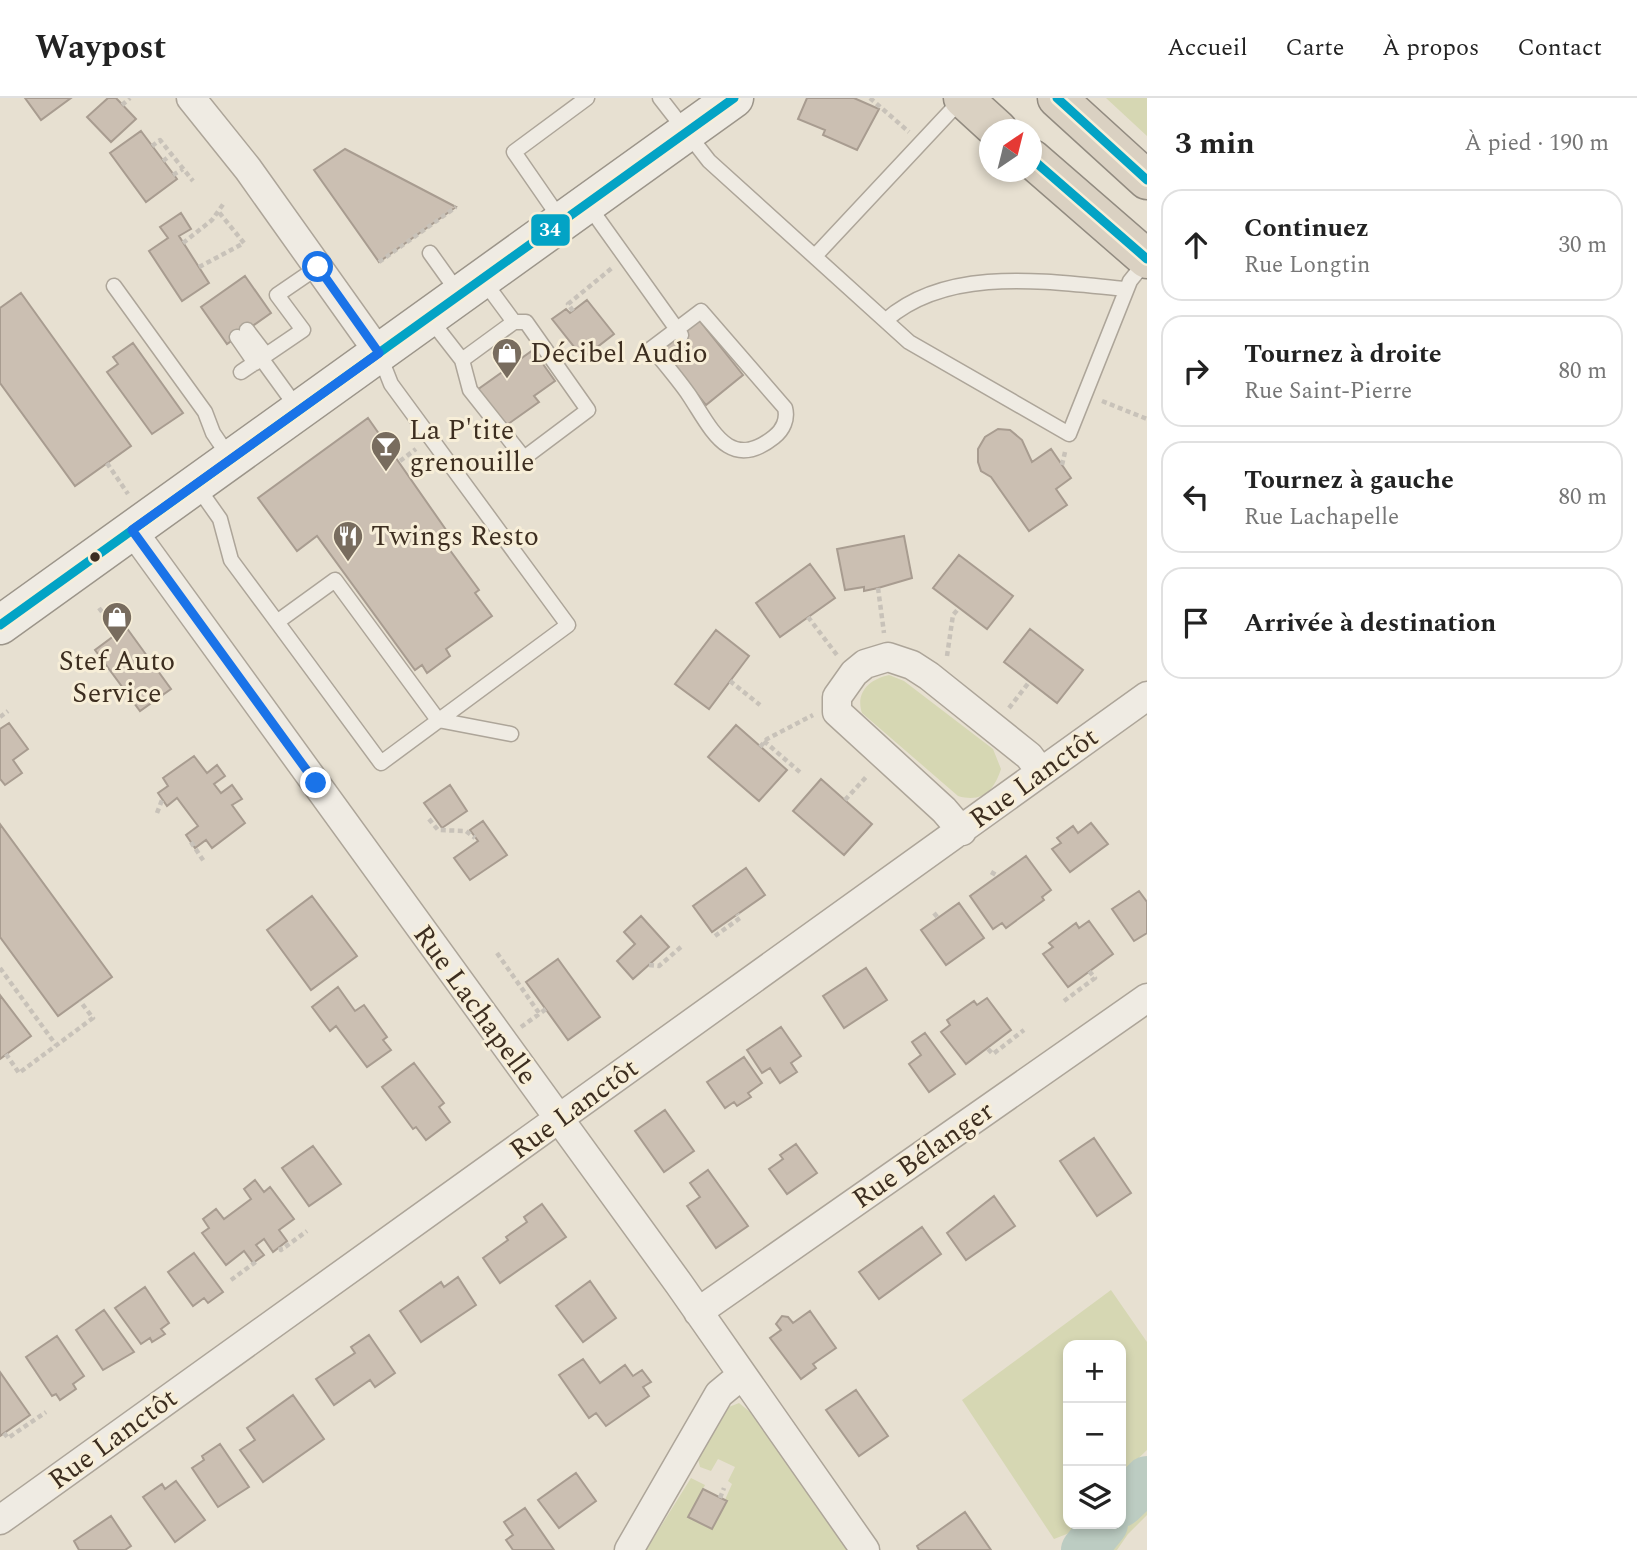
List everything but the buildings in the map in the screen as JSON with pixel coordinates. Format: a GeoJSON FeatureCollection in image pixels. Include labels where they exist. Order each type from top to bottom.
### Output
{"type":"FeatureCollection","features":[{"type":"Feature","properties":{"kind":"highway"},"geometry":{"type":"LineString","coordinates":[[963,98],[986,119]]}},
{"type":"Feature","properties":{"kind":"highway"},"geometry":{"type":"LineString","coordinates":[[1057,98],[1147,180]]}},
{"type":"Feature","properties":{"kind":"highway"},"geometry":{"type":"LineString","coordinates":[[1042,170],[1140,269]]}},
{"type":"Feature","properties":{"kind":"main road"},"geometry":{"type":"LineString","coordinates":[[0,625],[130,512],[196,484],[734,98]]}},
{"type":"Feature","properties":{"kind":"street"},"geometry":{"type":"LineString","coordinates":[[191,98],[234,151],[379,353]]}},
{"type":"Feature","properties":{"kind":"street","name":"Rue Lachapelle"},"geometry":{"type":"LineString","coordinates":[[130,512],[865,1550]]}},
{"type":"Feature","properties":{"kind":"street"},"geometry":{"type":"LineString","coordinates":[[962,831],[944,810],[837,712],[836,703],[852,675],[864,664],[887,657],[912,666],[943,687],[1029,756],[1041,772]]}},
{"type":"Feature","properties":{"kind":"street","name":"Rue Lanctôt"},"geometry":{"type":"LineString","coordinates":[[0,1520],[1147,696]]}},
{"type":"Feature","properties":{"kind":"street","name":"Rue Bélanger"},"geometry":{"type":"LineString","coordinates":[[698,1312],[1147,998]]}},
{"type":"Feature","properties":{"kind":"street"},"geometry":{"type":"LineString","coordinates":[[629,1550],[719,1394],[742,1375]]}},
{"type":"Feature","properties":{"kind":"lane"},"geometry":{"type":"LineString","coordinates":[[587,98],[514,152],[626,257],[678,332]]}},
{"type":"Feature","properties":{"kind":"lane"},"geometry":{"type":"LineString","coordinates":[[660,98],[709,161],[909,342],[1069,434],[1140,269]]}},
{"type":"Feature","properties":{"kind":"lane"},"geometry":{"type":"LineString","coordinates":[[814,256],[963,98]]}},
{"type":"Feature","properties":{"kind":"lane"},"geometry":{"type":"LineString","coordinates":[[430,253],[514,322]]}},
{"type":"Feature","properties":{"kind":"lane"},"geometry":{"type":"LineString","coordinates":[[241,372],[303,330],[277,295],[318,267]]}},
{"type":"Feature","properties":{"kind":"lane"},"geometry":{"type":"LineString","coordinates":[[886,320],[919,296],[995,283],[1046,282],[1140,269]]}},
{"type":"Feature","properties":{"kind":"lane"},"geometry":{"type":"LineString","coordinates":[[114,286],[205,412],[213,433],[231,459]]}},
{"type":"Feature","properties":{"kind":"lane"},"geometry":{"type":"LineString","coordinates":[[701,311],[785,408],[787,415],[779,433],[767,442],[746,450],[722,442],[707,426],[689,395],[652,348],[678,332],[701,311]]}},
{"type":"Feature","properties":{"kind":"lane"},"geometry":{"type":"LineString","coordinates":[[429,318],[462,360],[470,390],[524,458],[588,410],[526,322],[514,322],[462,360]]}},
{"type":"Feature","properties":{"kind":"lane"},"geometry":{"type":"LineString","coordinates":[[242,334],[299,411]]}},
{"type":"Feature","properties":{"kind":"lane"},"geometry":{"type":"LineString","coordinates":[[196,484],[220,519],[231,560],[381,763],[568,625],[391,384],[379,353]]}},
{"type":"Feature","properties":{"kind":"lane"},"geometry":{"type":"LineString","coordinates":[[277,622],[335,580],[438,720],[511,734]]}},
{"type":"Feature","properties":{"kind":"path"},"geometry":{"type":"LineString","coordinates":[[122,105],[130,98]]}},
{"type":"Feature","properties":{"kind":"path"},"geometry":{"type":"LineString","coordinates":[[870,98],[891,116]]}},
{"type":"Feature","properties":{"kind":"path"},"geometry":{"type":"LineString","coordinates":[[152,146],[160,140],[193,181]]}},
{"type":"Feature","properties":{"kind":"path"},"geometry":{"type":"LineString","coordinates":[[163,161],[172,154]]}},
{"type":"Feature","properties":{"kind":"path"},"geometry":{"type":"LineString","coordinates":[[173,175],[183,169]]}},
{"type":"Feature","properties":{"kind":"path"},"geometry":{"type":"LineString","coordinates":[[183,243],[197,234],[224,203]]}},
{"type":"Feature","properties":{"kind":"path"},"geometry":{"type":"LineString","coordinates":[[379,262],[456,207]]}},
{"type":"Feature","properties":{"kind":"path"},"geometry":{"type":"LineString","coordinates":[[199,267],[244,243],[218,211]]}},
{"type":"Feature","properties":{"kind":"path"},"geometry":{"type":"LineString","coordinates":[[573,311],[568,304],[626,257]]}},
{"type":"Feature","properties":{"kind":"path"},"geometry":{"type":"LineString","coordinates":[[1085,394],[1147,419]]}},
{"type":"Feature","properties":{"kind":"path"},"geometry":{"type":"LineString","coordinates":[[107,463],[130,512]]}},
{"type":"Feature","properties":{"kind":"path"},"geometry":{"type":"LineString","coordinates":[[878,589],[887,657]]}},
{"type":"Feature","properties":{"kind":"path"},"geometry":{"type":"LineString","coordinates":[[99,608],[118,633]]}},
{"type":"Feature","properties":{"kind":"path"},"geometry":{"type":"LineString","coordinates":[[943,687],[953,615],[959,608]]}},
{"type":"Feature","properties":{"kind":"path"},"geometry":{"type":"LineString","coordinates":[[808,617],[852,675]]}},
{"type":"Feature","properties":{"kind":"path"},"geometry":{"type":"LineString","coordinates":[[730,681],[760,705]]}},
{"type":"Feature","properties":{"kind":"path"},"geometry":{"type":"LineString","coordinates":[[993,728],[1030,681]]}},
{"type":"Feature","properties":{"kind":"path"},"geometry":{"type":"LineString","coordinates":[[760,747],[764,741],[836,703]]}},
{"type":"Feature","properties":{"kind":"path"},"geometry":{"type":"LineString","coordinates":[[0,717],[8,711]]}},
{"type":"Feature","properties":{"kind":"path"},"geometry":{"type":"LineString","coordinates":[[764,741],[802,774]]}},
{"type":"Feature","properties":{"kind":"path"},"geometry":{"type":"LineString","coordinates":[[845,800],[884,757]]}},
{"type":"Feature","properties":{"kind":"path"},"geometry":{"type":"LineString","coordinates":[[157,813],[162,800]]}},
{"type":"Feature","properties":{"kind":"path"},"geometry":{"type":"LineString","coordinates":[[429,818],[438,830],[466,831],[475,838]]}},
{"type":"Feature","properties":{"kind":"path"},"geometry":{"type":"LineString","coordinates":[[191,842],[205,863]]}},
{"type":"Feature","properties":{"kind":"path"},"geometry":{"type":"LineString","coordinates":[[991,872],[998,876]]}},
{"type":"Feature","properties":{"kind":"path"},"geometry":{"type":"LineString","coordinates":[[715,936],[740,918],[737,914]]}},
{"type":"Feature","properties":{"kind":"path"},"geometry":{"type":"LineString","coordinates":[[649,965],[659,966],[681,947]]}},
{"type":"Feature","properties":{"kind":"path"},"geometry":{"type":"LineString","coordinates":[[496,953],[540,1013]]}},
{"type":"Feature","properties":{"kind":"path"},"geometry":{"type":"LineString","coordinates":[[0,968],[56,1045]]}},
{"type":"Feature","properties":{"kind":"path"},"geometry":{"type":"LineString","coordinates":[[1064,1001],[1095,978],[1089,971]]}},
{"type":"Feature","properties":{"kind":"path"},"geometry":{"type":"LineString","coordinates":[[6,1054],[19,1073],[93,1018],[80,1001]]}},
{"type":"Feature","properties":{"kind":"path"},"geometry":{"type":"LineString","coordinates":[[988,1049],[993,1054],[1024,1030]]}},
{"type":"Feature","properties":{"kind":"path"},"geometry":{"type":"LineString","coordinates":[[280,1247],[281,1250],[307,1231]]}},
{"type":"Feature","properties":{"kind":"path"},"geometry":{"type":"LineString","coordinates":[[231,1280],[257,1261]]}},
{"type":"Feature","properties":{"kind":"path"},"geometry":{"type":"LineString","coordinates":[[4,1433],[8,1438],[46,1412]]}},
{"type":"Feature","properties":{"kind":"path"},"geometry":{"type":"LineString","coordinates":[[720,1498],[724,1488]]}},
{"type":"Feature","properties":{"kind":"green space"},"geometry":{"type":"Polygon","coordinates":[[[1106,98],[1147,98],[1147,136],[1106,98]]]}},
{"type":"Feature","properties":{"kind":"green space"},"geometry":{"type":"Polygon","coordinates":[[[889,675],[904,681],[993,749],[1001,769],[991,789],[974,798],[958,796],[862,713],[862,693],[870,683],[889,675]]]}},
{"type":"Feature","properties":{"kind":"green space"},"geometry":{"type":"Polygon","coordinates":[[[1111,1290],[1147,1342],[1147,1450],[1126,1470],[1126,1340],[1063,1340],[1063,1529],[1075,1529],[1054,1539],[962,1400],[1111,1290]]]}},
{"type":"Feature","properties":{"kind":"green space"},"geometry":{"type":"Polygon","coordinates":[[[739,1403],[755,1416],[849,1550],[646,1550],[691,1478],[705,1485],[689,1517],[712,1529],[732,1484],[728,1481],[735,1467],[718,1459],[711,1471],[700,1467],[698,1459],[729,1407],[739,1403]]]}},
{"type":"Feature","properties":{"kind":"green space"},"geometry":{"type":"Polygon","coordinates":[[[1147,1488],[1147,1515],[1117,1550],[1091,1550],[1108,1529],[1126,1529],[1126,1510],[1147,1488]]]}},
{"type":"Feature","properties":{"kind":"waterway"},"geometry":{"type":"LineString","coordinates":[[1126,1499],[1147,1479]]}},
{"type":"Feature","properties":{"kind":"waterway"},"geometry":{"type":"LineString","coordinates":[[1084,1550],[1101,1529]]}},
{"type":"Feature","properties":{"kind":"transit line","name":"34"},"geometry":{"type":"LineString","coordinates":[[0,625],[734,98]]}},
{"type":"Feature","properties":{"kind":"transit line","name":"34"},"geometry":{"type":"LineString","coordinates":[[1057,98],[1147,180]]}},
{"type":"Feature","properties":{"kind":"transit line","name":"34"},"geometry":{"type":"LineString","coordinates":[[1042,168],[1147,259]]}},
{"type":"Feature","properties":{"kind":"place","name":"Décibel Audio"},"geometry":{"type":"Point","coordinates":[507,380]}},
{"type":"Feature","properties":{"kind":"place","name":"La P'tite grenouille"},"geometry":{"type":"Point","coordinates":[386,473]}},
{"type":"Feature","properties":{"kind":"place","name":"Twings Resto"},"geometry":{"type":"Point","coordinates":[348,563]}},
{"type":"Feature","properties":{"kind":"place","name":"Stef Auto Service"},"geometry":{"type":"Point","coordinates":[117,644]}},
{"type":"Feature","properties":{"kind":"route"},"geometry":{"type":"LineString","coordinates":[[316,783],[132,530],[379,353],[318,267]]}}]}
